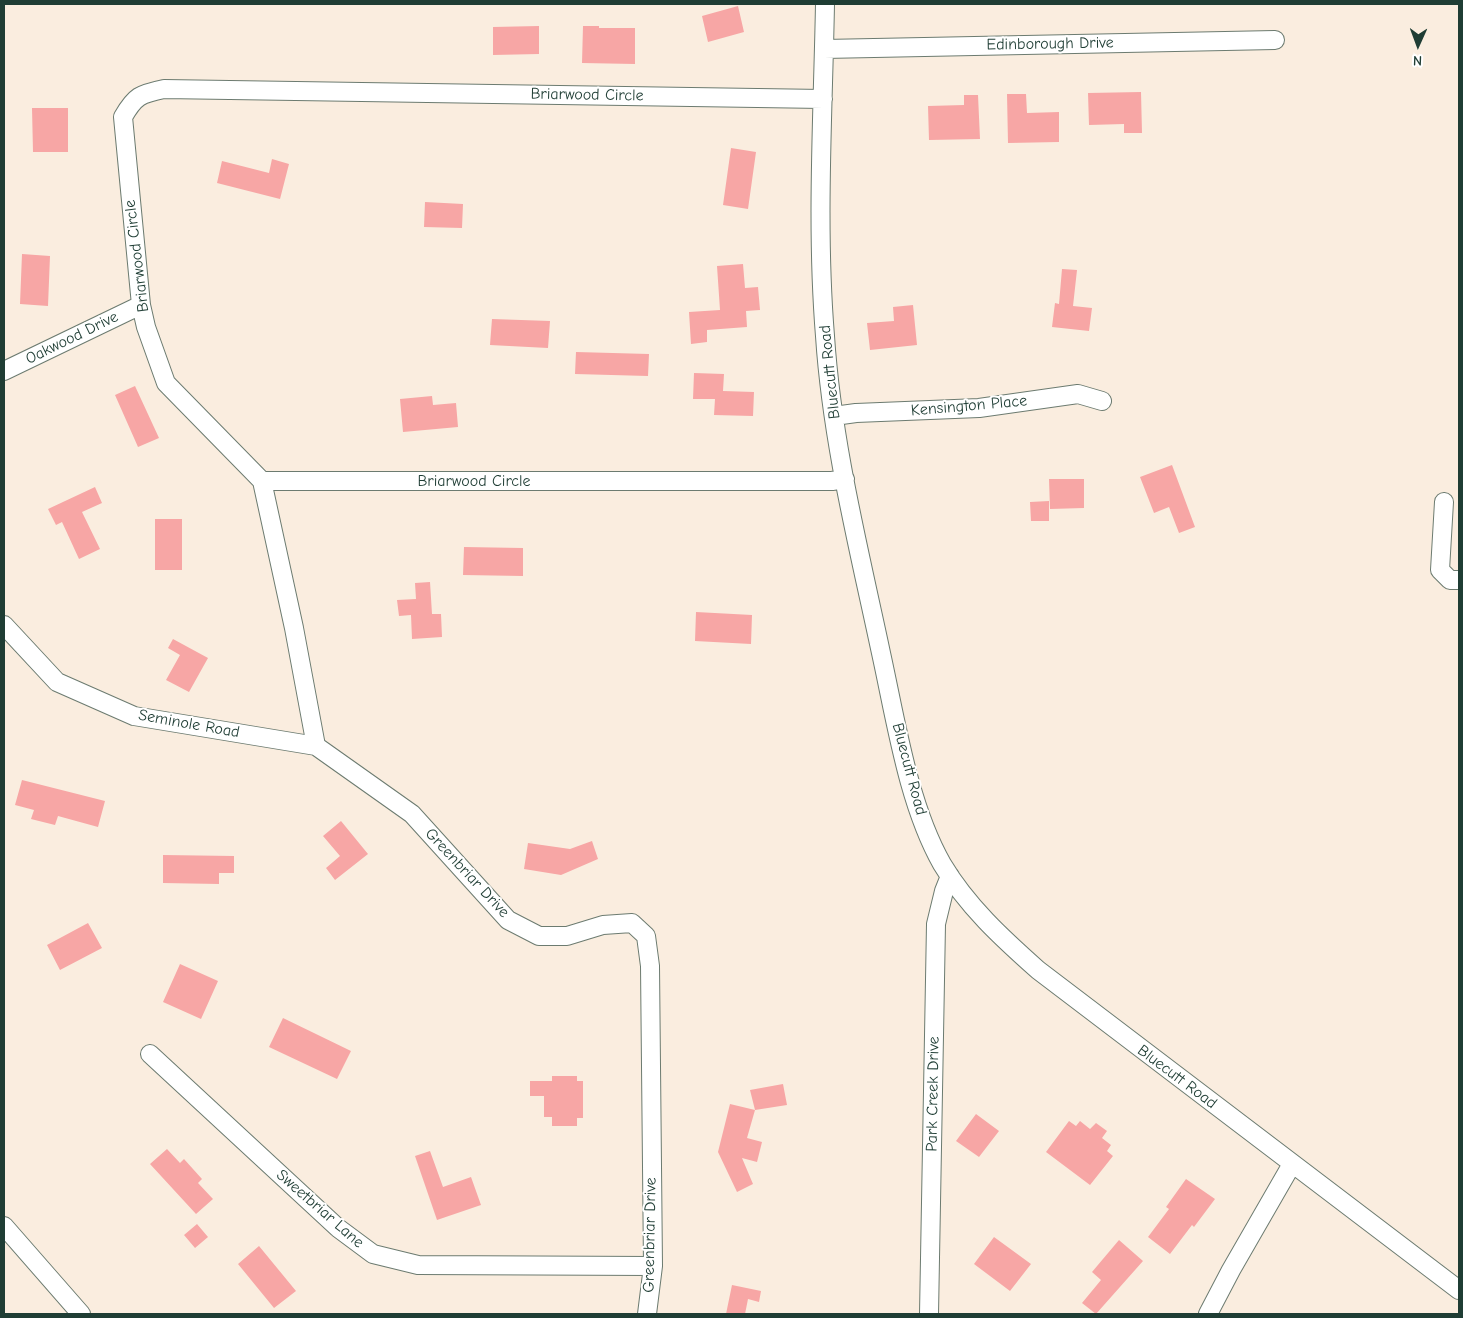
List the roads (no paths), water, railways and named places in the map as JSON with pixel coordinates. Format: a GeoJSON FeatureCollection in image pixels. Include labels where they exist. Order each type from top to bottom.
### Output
{"type":"FeatureCollection","features":[{"type":"Feature","properties":{"kind":"street","name":"Bluecutt Road"},"geometry":{"type":"LineString","coordinates":[[825,4],[821,249],[824,337],[834,416],[870,602],[906,766],[925,827],[938,856],[964,897],[982,918],[1038,970],[1459,1290]]}},
{"type":"Feature","properties":{"kind":"street","name":"Edinborough Drive"},"geometry":{"type":"LineString","coordinates":[[824,49],[1275,40]]}},
{"type":"Feature","properties":{"kind":"street","name":"Briarwood Circle"},"geometry":{"type":"LineString","coordinates":[[823,99],[164,89],[142,94],[130,105],[123,117],[141,305],[146,327],[166,383],[262,481],[832,481],[845,479]]}},
{"type":"Feature","properties":{"kind":"street","name":"Oakwood Drive"},"geometry":{"type":"LineString","coordinates":[[4,371],[141,305]]}},
{"type":"Feature","properties":{"kind":"street","name":"Kensington Place"},"geometry":{"type":"LineString","coordinates":[[834,416],[856,413],[979,408],[1078,394],[1102,401]]}},
{"type":"Feature","properties":{"kind":"street"},"geometry":{"type":"LineString","coordinates":[[262,481],[294,628],[316,746]]}},
{"type":"Feature","properties":{"kind":"street"},"geometry":{"type":"LineString","coordinates":[[1444,502],[1440,570],[1450,580],[1459,580]]}},
{"type":"Feature","properties":{"kind":"street","name":"Seminole Road"},"geometry":{"type":"LineString","coordinates":[[4,624],[57,682],[134,716],[316,746]]}},
{"type":"Feature","properties":{"kind":"street","name":"Greenbriar Drive"},"geometry":{"type":"LineString","coordinates":[[316,746],[412,814],[508,920],[539,936],[567,936],[603,925],[632,923],[646,936],[650,966],[653,1266],[647,1314]]}},
{"type":"Feature","properties":{"kind":"street","name":"Park Creek Drive"},"geometry":{"type":"LineString","coordinates":[[929,1314],[936,924],[944,891],[950,876]]}},
{"type":"Feature","properties":{"kind":"street","name":"Sweetbriar Lane"},"geometry":{"type":"LineString","coordinates":[[150,1054],[338,1228],[373,1254],[418,1265],[653,1266]]}},
{"type":"Feature","properties":{"kind":"street"},"geometry":{"type":"LineString","coordinates":[[1208,1314],[1292,1164]]}},
{"type":"Feature","properties":{"kind":"street"},"geometry":{"type":"LineString","coordinates":[[4,1226],[81,1314]]}}]}
